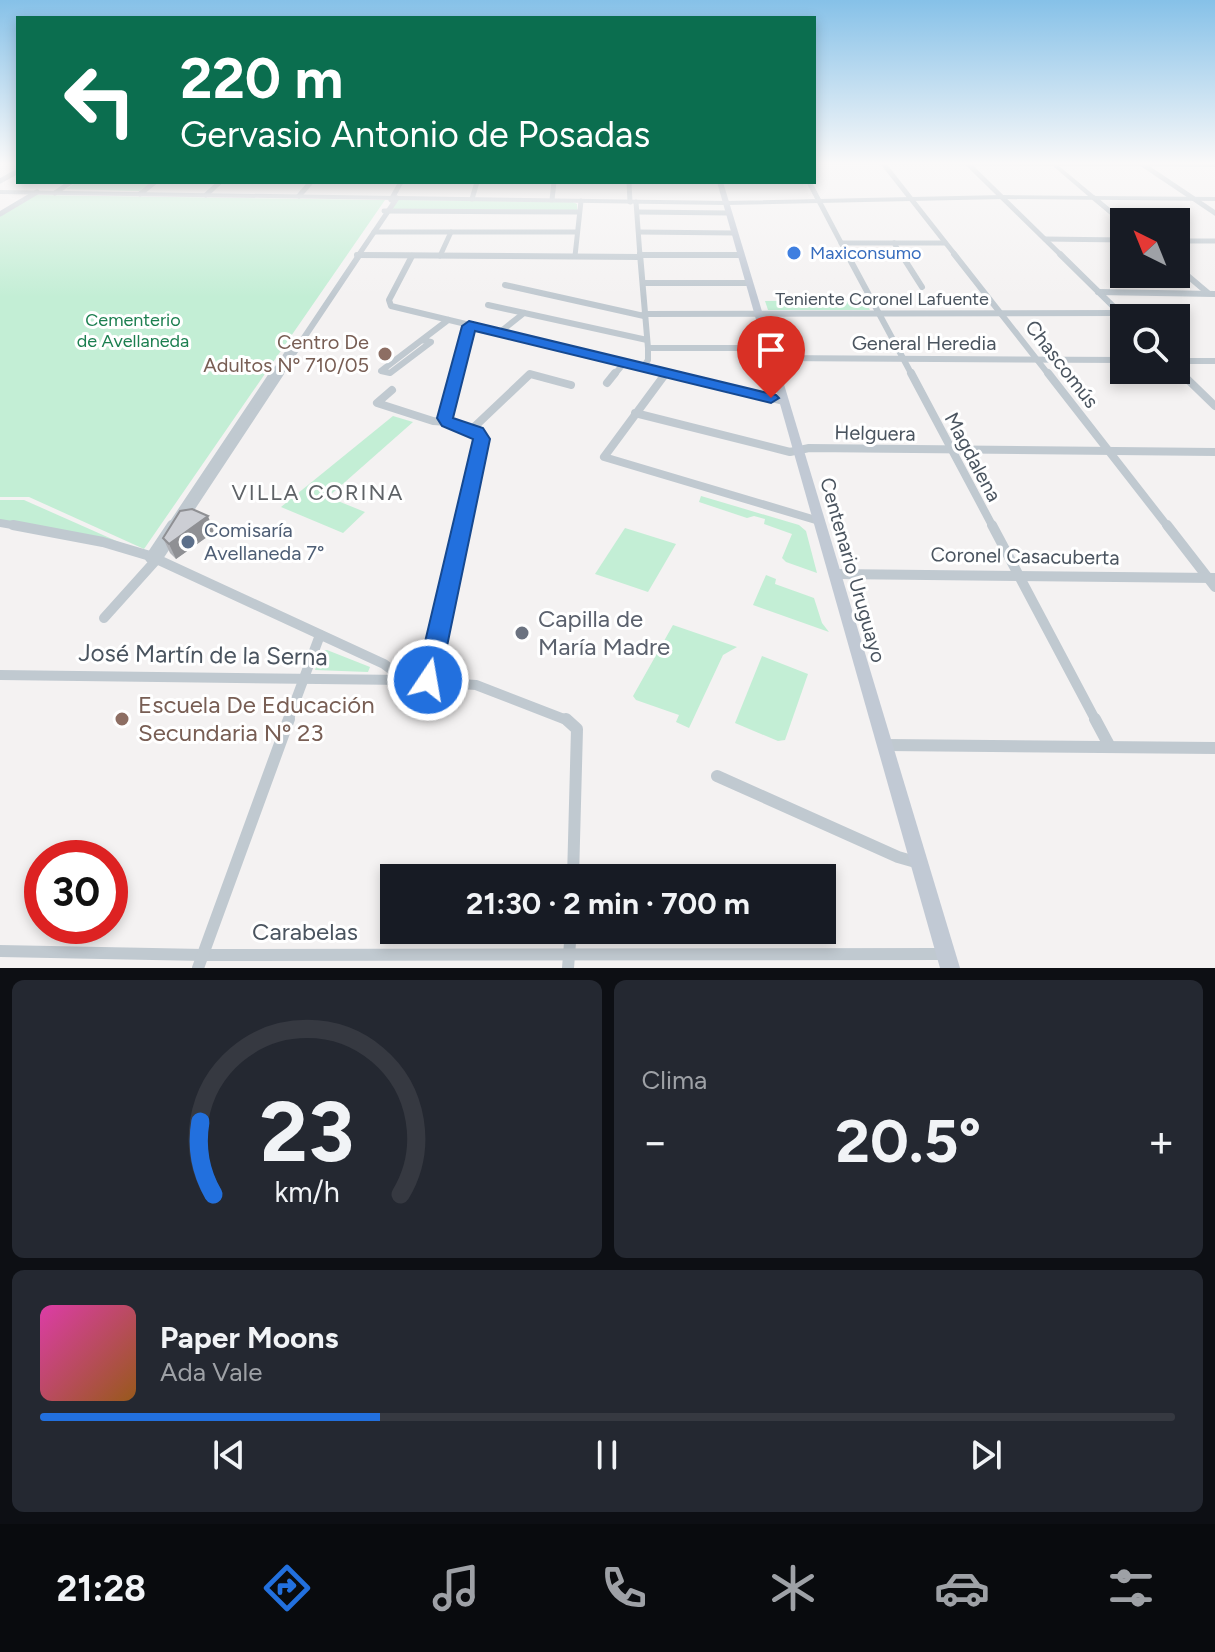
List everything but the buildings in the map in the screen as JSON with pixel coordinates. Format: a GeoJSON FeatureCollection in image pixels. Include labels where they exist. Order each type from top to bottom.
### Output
{"type":"FeatureCollection","features":[{"type":"Feature","properties":{"kind":"main road","name":"Centenario Uruguayo"},"geometry":{"type":"LineString","coordinates":[[727,208],[948,961]]}},
{"type":"Feature","properties":{"kind":"street"},"geometry":{"type":"LineString","coordinates":[[104,618],[152,560],[389,207]]}},
{"type":"Feature","properties":{"kind":"street"},"geometry":{"type":"LineString","coordinates":[[575,257],[580,207]]}},
{"type":"Feature","properties":{"kind":"street"},"geometry":{"type":"LineString","coordinates":[[636,207],[648,344],[648,360],[643,367]]}},
{"type":"Feature","properties":{"kind":"street"},"geometry":{"type":"LineString","coordinates":[[714,207],[727,208]]}},
{"type":"Feature","properties":{"kind":"street"},"geometry":{"type":"LineString","coordinates":[[638,212],[738,207]]}},
{"type":"Feature","properties":{"kind":"street","name":"Magdalena"},"geometry":{"type":"LineString","coordinates":[[822,207],[1110,747]]}},
{"type":"Feature","properties":{"kind":"street","name":"Chascomús"},"geometry":{"type":"LineString","coordinates":[[917,207],[1107,451],[1211,578],[1215,587]]}},
{"type":"Feature","properties":{"kind":"street"},"geometry":{"type":"LineString","coordinates":[[1013,207],[1110,304]]}},
{"type":"Feature","properties":{"kind":"street"},"geometry":{"type":"LineString","coordinates":[[386,211],[579,212]]}},
{"type":"Feature","properties":{"kind":"street"},"geometry":{"type":"LineString","coordinates":[[372,232],[577,232]]}},
{"type":"Feature","properties":{"kind":"street"},"geometry":{"type":"LineString","coordinates":[[440,256],[451,232]]}},
{"type":"Feature","properties":{"kind":"street"},"geometry":{"type":"LineString","coordinates":[[639,232],[734,233]]}},
{"type":"Feature","properties":{"kind":"street"},"geometry":{"type":"LineString","coordinates":[[1045,239],[1110,240]]}},
{"type":"Feature","properties":{"kind":"street"},"geometry":{"type":"LineString","coordinates":[[1190,241],[1215,241]]}},
{"type":"Feature","properties":{"kind":"street"},"geometry":{"type":"LineString","coordinates":[[841,243],[945,243]]}},
{"type":"Feature","properties":{"kind":"street"},"geometry":{"type":"LineString","coordinates":[[894,243],[922,287]]}},
{"type":"Feature","properties":{"kind":"street"},"geometry":{"type":"LineString","coordinates":[[356,255],[740,255]]}},
{"type":"Feature","properties":{"kind":"street"},"geometry":{"type":"LineString","coordinates":[[412,256],[389,300],[395,307],[784,401]]}},
{"type":"Feature","properties":{"kind":"street"},"geometry":{"type":"LineString","coordinates":[[1190,277],[1213,295]]}},
{"type":"Feature","properties":{"kind":"street"},"geometry":{"type":"LineString","coordinates":[[643,283],[748,283]]}},
{"type":"Feature","properties":{"kind":"street","name":"Teniente Coronel Lafuente"},"geometry":{"type":"LineString","coordinates":[[505,285],[644,315],[877,312],[1110,316]]}},
{"type":"Feature","properties":{"kind":"street"},"geometry":{"type":"LineString","coordinates":[[1098,292],[1213,295]]}},
{"type":"Feature","properties":{"kind":"street","name":"General Heredia"},"geometry":{"type":"LineString","coordinates":[[488,305],[648,344],[902,359],[1110,360]]}},
{"type":"Feature","properties":{"kind":"street"},"geometry":{"type":"LineString","coordinates":[[500,332],[524,313]]}},
{"type":"Feature","properties":{"kind":"street"},"geometry":{"type":"LineString","coordinates":[[422,340],[431,342],[390,373],[381,371],[448,320]]}},
{"type":"Feature","properties":{"kind":"street"},"geometry":{"type":"LineString","coordinates":[[448,422],[445,415],[469,326]]}},
{"type":"Feature","properties":{"kind":"street"},"geometry":{"type":"LineString","coordinates":[[1190,361],[1215,361]]}},
{"type":"Feature","properties":{"kind":"street"},"geometry":{"type":"LineString","coordinates":[[607,383],[625,362]]}},
{"type":"Feature","properties":{"kind":"street"},"geometry":{"type":"LineString","coordinates":[[666,373],[604,457],[819,521]]}},
{"type":"Feature","properties":{"kind":"street"},"geometry":{"type":"LineString","coordinates":[[471,430],[530,374],[571,385]]}},
{"type":"Feature","properties":{"kind":"street"},"geometry":{"type":"LineString","coordinates":[[1190,382],[1215,406]]}},
{"type":"Feature","properties":{"kind":"street"},"geometry":{"type":"LineString","coordinates":[[392,390],[377,403],[433,421],[448,422],[471,430],[482,439],[428,680]]}},
{"type":"Feature","properties":{"kind":"street","name":"Helguera"},"geometry":{"type":"LineString","coordinates":[[635,413],[783,451],[809,448],[1215,452]]}},
{"type":"Feature","properties":{"kind":"street"},"geometry":{"type":"LineString","coordinates":[[0,523],[103,542],[152,560],[384,664],[405,680],[469,683],[567,720],[577,729],[573,864]]}},
{"type":"Feature","properties":{"kind":"street","name":"Coronel Casacuberta"},"geometry":{"type":"LineString","coordinates":[[835,574],[1211,578]]}},
{"type":"Feature","properties":{"kind":"street"},"geometry":{"type":"LineString","coordinates":[[200,961],[320,635]]}},
{"type":"Feature","properties":{"kind":"street","name":"José Martín de la Serna"},"geometry":{"type":"LineString","coordinates":[[0,675],[405,680]]}},
{"type":"Feature","properties":{"kind":"street"},"geometry":{"type":"LineString","coordinates":[[885,745],[1215,748]]}},
{"type":"Feature","properties":{"kind":"street"},"geometry":{"type":"LineString","coordinates":[[717,776],[898,857],[919,863]]}},
{"type":"Feature","properties":{"kind":"street","name":"Carabelas"},"geometry":{"type":"LineString","coordinates":[[0,951],[200,961],[948,961]]}},
{"type":"Feature","properties":{"kind":"green space","name":"Cementerio de Avellaneda"},"geometry":{"type":"Polygon","coordinates":[[[14,207],[380,207],[144,549],[29,497],[0,497],[0,216],[14,207]]]}},
{"type":"Feature","properties":{"kind":"green space"},"geometry":{"type":"Polygon","coordinates":[[[392,207],[577,207],[577,210],[392,207]]]}},
{"type":"Feature","properties":{"kind":"green space"},"geometry":{"type":"Polygon","coordinates":[[[865,300],[870,310],[768,310],[765,301],[865,300]]]}},
{"type":"Feature","properties":{"kind":"green space"},"geometry":{"type":"Polygon","coordinates":[[[393,416],[413,422],[328,497],[365,512],[343,533],[281,507],[393,416]]]}},
{"type":"Feature","properties":{"kind":"green space"},"geometry":{"type":"Polygon","coordinates":[[[701,496],[799,525],[806,531],[817,573],[782,558],[792,534],[764,524],[765,519],[747,518],[699,502],[701,496]]]}},
{"type":"Feature","properties":{"kind":"green space"},"geometry":{"type":"Polygon","coordinates":[[[0,500],[24,500],[121,543],[0,520],[0,500]]]}},
{"type":"Feature","properties":{"kind":"green space"},"geometry":{"type":"Polygon","coordinates":[[[625,528],[676,544],[648,592],[595,574],[625,528]]]}},
{"type":"Feature","properties":{"kind":"green space"},"geometry":{"type":"Polygon","coordinates":[[[766,575],[776,579],[775,584],[814,598],[822,623],[829,632],[753,605],[766,575]]]}},
{"type":"Feature","properties":{"kind":"green space"},"geometry":{"type":"Polygon","coordinates":[[[673,625],[737,647],[723,655],[689,728],[676,722],[679,715],[636,700],[633,696],[673,625]]]}},
{"type":"Feature","properties":{"kind":"green space"},"geometry":{"type":"Polygon","coordinates":[[[327,650],[370,667],[368,672],[315,670],[321,651],[327,650]]]}},
{"type":"Feature","properties":{"kind":"green space"},"geometry":{"type":"Polygon","coordinates":[[[762,656],[808,674],[785,740],[778,741],[735,723],[762,656]]]}},
{"type":"Feature","properties":{"kind":"place","name":"Maxiconsumo"},"geometry":{"type":"Point","coordinates":[794,253]}},
{"type":"Feature","properties":{"kind":"place","name":"Centro De Adultos Nº 710/05"},"geometry":{"type":"Point","coordinates":[385,354]}},
{"type":"Feature","properties":{"kind":"place","name":"Comisaría Avellaneda 7°"},"geometry":{"type":"Point","coordinates":[188,542]}},
{"type":"Feature","properties":{"kind":"place","name":"Capilla de María Madre"},"geometry":{"type":"Point","coordinates":[522,633]}},
{"type":"Feature","properties":{"kind":"place","name":"Escuela De Educación Secundaria Nº 23"},"geometry":{"type":"Point","coordinates":[122,719]}},
{"type":"Feature","properties":{"kind":"district","name":"VILLA CORINA"},"geometry":{"type":"Point","coordinates":[318,492]}},
{"type":"Feature","properties":{"kind":"route"},"geometry":{"type":"LineString","coordinates":[[428,680],[482,439],[477,432],[448,422],[445,418],[469,326],[771,398]]}}]}
